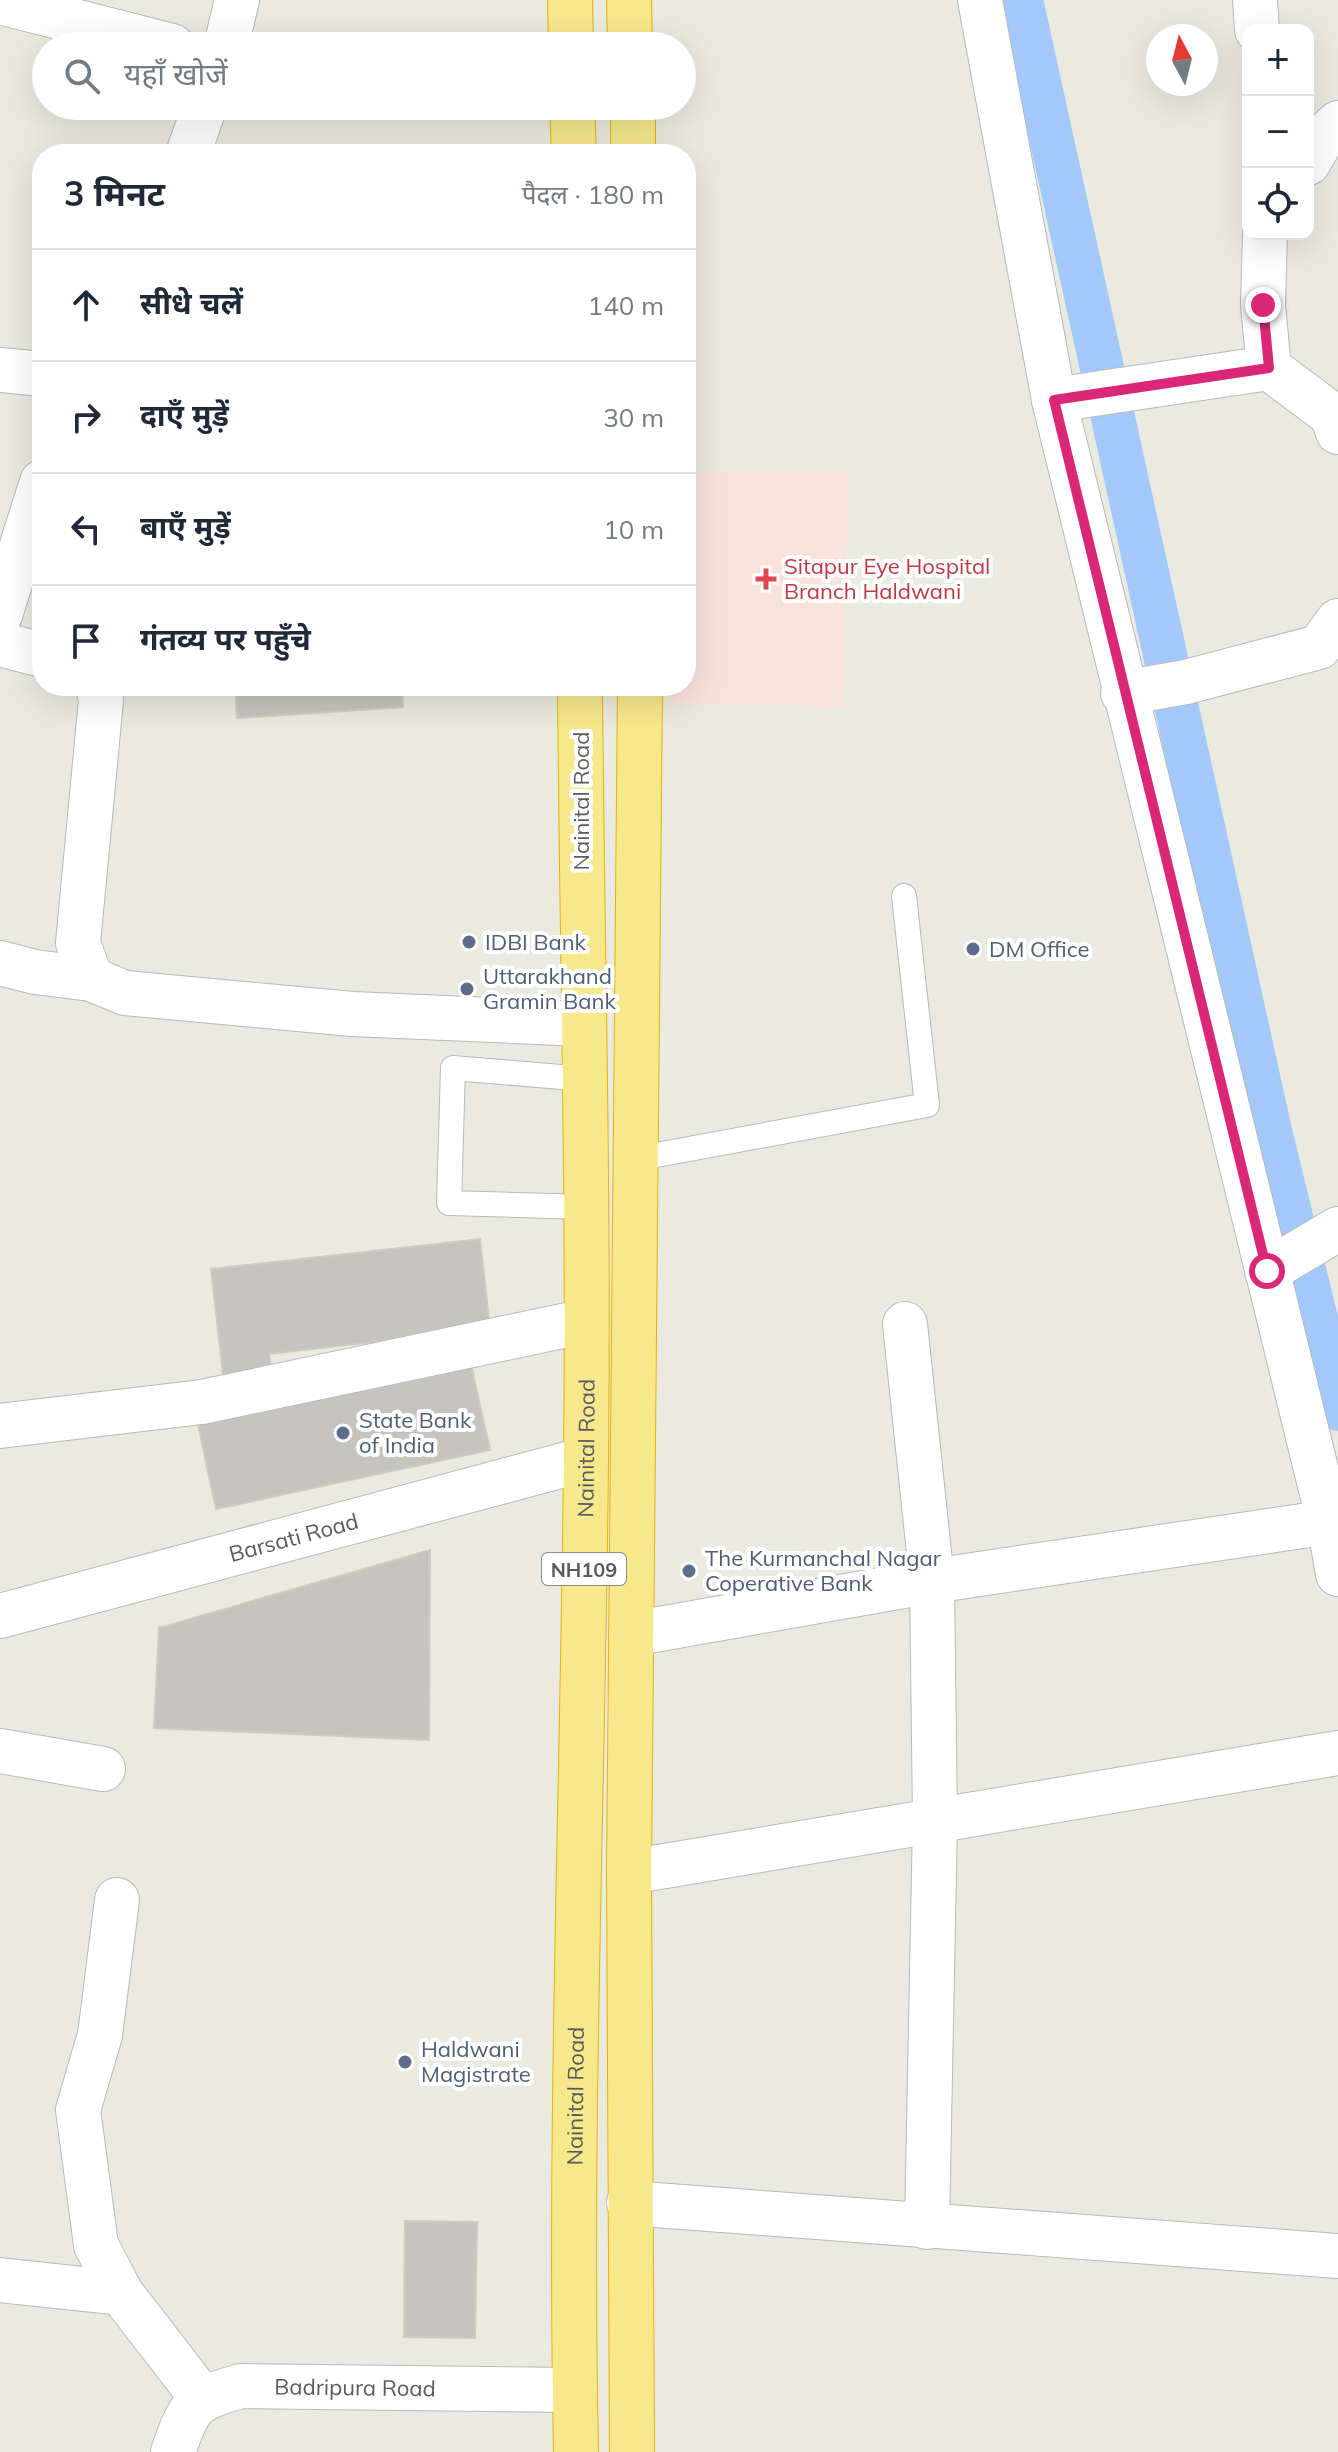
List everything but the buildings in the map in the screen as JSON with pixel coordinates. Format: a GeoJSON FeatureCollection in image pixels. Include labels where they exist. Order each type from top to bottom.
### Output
{"type":"FeatureCollection","features":[{"type":"Feature","properties":{"kind":"highway"},"geometry":{"type":"LineString","coordinates":[[570,0],[571,32]]}},
{"type":"Feature","properties":{"kind":"highway"},"geometry":{"type":"LineString","coordinates":[[629,0],[630,32]]}},
{"type":"Feature","properties":{"kind":"highway"},"geometry":{"type":"LineString","coordinates":[[573,120],[574,144]]}},
{"type":"Feature","properties":{"kind":"highway"},"geometry":{"type":"LineString","coordinates":[[633,120],[633,144]]}},
{"type":"Feature","properties":{"kind":"highway","name":"Nainital Road"},"geometry":{"type":"LineString","coordinates":[[576,2452],[577,1877],[586,1459],[587,1207],[580,696]]}},
{"type":"Feature","properties":{"kind":"highway","name":"NH109"},"geometry":{"type":"LineString","coordinates":[[632,2452],[629,1872],[640,696]]}},
{"type":"Feature","properties":{"kind":"highway"},"geometry":{"type":"LineString","coordinates":[[577,1877],[629,1872]]}},
{"type":"Feature","properties":{"kind":"highway"},"geometry":{"type":"LineString","coordinates":[[575,2390],[631,2392]]}},
{"type":"Feature","properties":{"kind":"street"},"geometry":{"type":"LineString","coordinates":[[229,32],[237,0]]}},
{"type":"Feature","properties":{"kind":"street"},"geometry":{"type":"LineString","coordinates":[[980,0],[1068,398],[1156,687],[1267,1271],[1329,1522],[1338,1574]]}},
{"type":"Feature","properties":{"kind":"street"},"geometry":{"type":"LineString","coordinates":[[1255,0],[1257,24]]}},
{"type":"Feature","properties":{"kind":"street"},"geometry":{"type":"LineString","coordinates":[[0,2],[117,32]]}},
{"type":"Feature","properties":{"kind":"street"},"geometry":{"type":"LineString","coordinates":[[192,144],[200,120]]}},
{"type":"Feature","properties":{"kind":"street"},"geometry":{"type":"LineString","coordinates":[[1314,153],[1324,136],[1338,123]]}},
{"type":"Feature","properties":{"kind":"street"},"geometry":{"type":"LineString","coordinates":[[1265,240],[1263,305],[1269,368]]}},
{"type":"Feature","properties":{"kind":"street"},"geometry":{"type":"LineString","coordinates":[[1068,398],[1269,368],[1332,415],[1338,432]]}},
{"type":"Feature","properties":{"kind":"street"},"geometry":{"type":"LineString","coordinates":[[0,370],[32,373]]}},
{"type":"Feature","properties":{"kind":"street"},"geometry":{"type":"LineString","coordinates":[[0,615],[32,514]]}},
{"type":"Feature","properties":{"kind":"street"},"geometry":{"type":"LineString","coordinates":[[1156,687],[1319,647],[1338,621]]}},
{"type":"Feature","properties":{"kind":"street"},"geometry":{"type":"LineString","coordinates":[[0,644],[32,652]]}},
{"type":"Feature","properties":{"kind":"street"},"geometry":{"type":"LineString","coordinates":[[91,979],[78,943],[100,696]]}},
{"type":"Feature","properties":{"kind":"street"},"geometry":{"type":"LineString","coordinates":[[0,963],[91,979],[125,993],[337,1013],[583,1024]]}},
{"type":"Feature","properties":{"kind":"street"},"geometry":{"type":"LineString","coordinates":[[1267,1271],[1338,1229]]}},
{"type":"Feature","properties":{"kind":"street"},"geometry":{"type":"LineString","coordinates":[[0,1426],[202,1402],[586,1321]]}},
{"type":"Feature","properties":{"kind":"street"},"geometry":{"type":"LineString","coordinates":[[905,1324],[932,1581],[935,1821],[927,2227]]}},
{"type":"Feature","properties":{"kind":"street","name":"Barsati Road"},"geometry":{"type":"LineString","coordinates":[[0,1616],[586,1459]]}},
{"type":"Feature","properties":{"kind":"street"},"geometry":{"type":"LineString","coordinates":[[631,1634],[932,1581],[1329,1522]]}},
{"type":"Feature","properties":{"kind":"street"},"geometry":{"type":"LineString","coordinates":[[0,1751],[103,1769]]}},
{"type":"Feature","properties":{"kind":"street"},"geometry":{"type":"LineString","coordinates":[[629,1872],[1338,1753]]}},
{"type":"Feature","properties":{"kind":"street"},"geometry":{"type":"LineString","coordinates":[[117,1900],[100,2035],[78,2110],[96,2245],[121,2293],[202,2398],[185,2419],[173,2452]]}},
{"type":"Feature","properties":{"kind":"street"},"geometry":{"type":"LineString","coordinates":[[629,2203],[1338,2256]]}},
{"type":"Feature","properties":{"kind":"street"},"geometry":{"type":"LineString","coordinates":[[0,2280],[121,2293]]}},
{"type":"Feature","properties":{"kind":"street","name":"Badripura Road"},"geometry":{"type":"LineString","coordinates":[[202,2398],[241,2386],[575,2390]]}},
{"type":"Feature","properties":{"kind":"lane"},"geometry":{"type":"LineString","coordinates":[[635,1159],[927,1105],[904,896]]}},
{"type":"Feature","properties":{"kind":"lane"},"geometry":{"type":"LineString","coordinates":[[585,1079],[453,1068],[449,1203],[587,1207]]}},
{"type":"Feature","properties":{"kind":"shaded area","name":"Sitapur Eye Hospital Branch Haldwani"},"geometry":{"type":"Polygon","coordinates":[[[696,470],[849,473],[842,707],[671,704],[671,696],[696,696],[696,470]]]}},
{"type":"Feature","properties":{"kind":"waterway"},"geometry":{"type":"LineString","coordinates":[[1021,0],[1269,1127],[1338,1409]]}},
{"type":"Feature","properties":{"kind":"place","name":"Sitapur Eye Hospital Branch Haldwani"},"geometry":{"type":"Point","coordinates":[766,579]}},
{"type":"Feature","properties":{"kind":"place","name":"IDBI Bank"},"geometry":{"type":"Point","coordinates":[469,942]}},
{"type":"Feature","properties":{"kind":"place","name":"DM Office"},"geometry":{"type":"Point","coordinates":[973,949]}},
{"type":"Feature","properties":{"kind":"place","name":"Uttarakhand Gramin Bank"},"geometry":{"type":"Point","coordinates":[467,989]}},
{"type":"Feature","properties":{"kind":"place","name":"State Bank of India"},"geometry":{"type":"Point","coordinates":[343,1433]}},
{"type":"Feature","properties":{"kind":"place","name":"The Kurmanchal Nagar Coperative Bank"},"geometry":{"type":"Point","coordinates":[689,1571]}},
{"type":"Feature","properties":{"kind":"place","name":"Haldwani Magistrate"},"geometry":{"type":"Point","coordinates":[405,2062]}},
{"type":"Feature","properties":{"kind":"route"},"geometry":{"type":"LineString","coordinates":[[1263,305],[1269,368],[1054,400],[1123,693],[1267,1271]]}}]}
